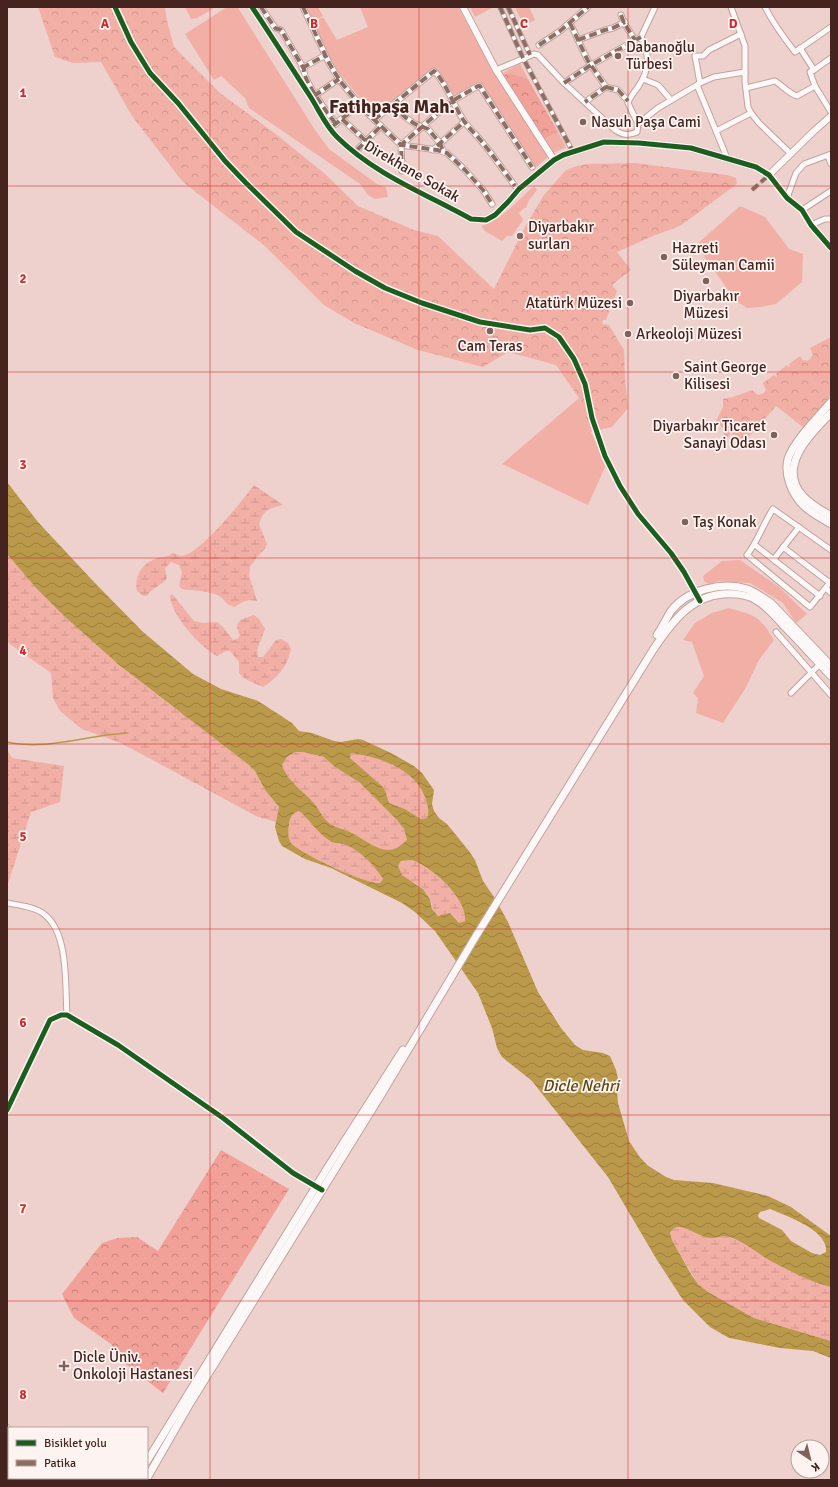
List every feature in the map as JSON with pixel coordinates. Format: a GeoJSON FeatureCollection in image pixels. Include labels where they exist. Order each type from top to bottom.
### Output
{"type":"FeatureCollection","features":[{"type":"Feature","properties":{"kind":"main road"},"geometry":{"type":"LineString","coordinates":[[831,402],[804,433],[788,459],[787,474],[790,486],[795,496],[803,505],[831,524]]}},
{"type":"Feature","properties":{"kind":"main road"},"geometry":{"type":"LineString","coordinates":[[831,413],[806,439],[794,462],[794,473],[796,486],[803,496],[831,516]]}},
{"type":"Feature","properties":{"kind":"main road"},"geometry":{"type":"LineString","coordinates":[[626,691],[671,611],[682,601],[697,592],[708,589],[730,587],[746,589],[760,595],[771,603],[831,666]]}},
{"type":"Feature","properties":{"kind":"main road"},"geometry":{"type":"LineString","coordinates":[[148,1459],[421,1026],[626,691],[665,631],[677,616],[690,606],[709,597],[728,594],[744,595],[756,599],[768,609],[831,676]]}},
{"type":"Feature","properties":{"kind":"main road"},"geometry":{"type":"LineString","coordinates":[[148,1476],[319,1188]]}},
{"type":"Feature","properties":{"kind":"street"},"geometry":{"type":"LineString","coordinates":[[115,7],[131,42],[150,73],[178,103],[225,161],[296,232],[385,288],[422,303],[480,322],[530,330],[545,328],[559,337],[574,359],[582,377],[592,418],[605,456],[620,486],[638,514],[671,554],[697,592],[700,601]]}},
{"type":"Feature","properties":{"kind":"street","name":"Direkhane Sokak"},"geometry":{"type":"LineString","coordinates":[[252,7],[327,125],[353,151],[385,173],[472,219],[486,220],[495,215],[519,189],[554,160],[604,142],[639,143],[691,148],[756,167],[769,175]]}},
{"type":"Feature","properties":{"kind":"street"},"geometry":{"type":"LineString","coordinates":[[261,7],[275,28],[280,28],[304,71],[304,74],[315,95],[335,125],[360,104]]}},
{"type":"Feature","properties":{"kind":"street"},"geometry":{"type":"LineString","coordinates":[[303,7],[324,56],[339,79],[374,120],[401,145],[443,151],[447,153],[483,190],[492,204]]}},
{"type":"Feature","properties":{"kind":"street"},"geometry":{"type":"LineString","coordinates":[[463,7],[496,70],[554,160]]}},
{"type":"Feature","properties":{"kind":"street"},"geometry":{"type":"LineString","coordinates":[[500,7],[523,58],[573,152]]}},
{"type":"Feature","properties":{"kind":"street"},"geometry":{"type":"LineString","coordinates":[[508,7],[532,54]]}},
{"type":"Feature","properties":{"kind":"street"},"geometry":{"type":"LineString","coordinates":[[539,46],[570,23],[588,7]]}},
{"type":"Feature","properties":{"kind":"street"},"geometry":{"type":"LineString","coordinates":[[564,83],[590,65],[641,37],[656,7]]}},
{"type":"Feature","properties":{"kind":"street"},"geometry":{"type":"LineString","coordinates":[[731,7],[745,46],[745,72],[748,107],[759,123],[790,153]]}},
{"type":"Feature","properties":{"kind":"street"},"geometry":{"type":"LineString","coordinates":[[765,7],[780,32],[795,52],[831,27]]}},
{"type":"Feature","properties":{"kind":"street"},"geometry":{"type":"LineString","coordinates":[[621,15],[635,40]]}},
{"type":"Feature","properties":{"kind":"street"},"geometry":{"type":"LineString","coordinates":[[496,70],[532,54],[538,55],[564,83],[614,130],[623,135],[631,135],[637,132],[638,124],[629,107],[628,101],[618,90],[606,87],[590,65],[570,23]]}},
{"type":"Feature","properties":{"kind":"street"},"geometry":{"type":"LineString","coordinates":[[578,40],[625,23]]}},
{"type":"Feature","properties":{"kind":"street"},"geometry":{"type":"LineString","coordinates":[[727,158],[699,84],[695,56],[703,56],[709,50],[741,34]]}},
{"type":"Feature","properties":{"kind":"street"},"geometry":{"type":"LineString","coordinates":[[628,101],[643,79],[648,65],[645,45],[641,37]]}},
{"type":"Feature","properties":{"kind":"street"},"geometry":{"type":"LineString","coordinates":[[800,48],[814,70]]}},
{"type":"Feature","properties":{"kind":"street"},"geometry":{"type":"LineString","coordinates":[[302,68],[324,56]]}},
{"type":"Feature","properties":{"kind":"street"},"geometry":{"type":"LineString","coordinates":[[831,58],[810,72],[815,86],[831,112]]}},
{"type":"Feature","properties":{"kind":"street"},"geometry":{"type":"LineString","coordinates":[[374,120],[434,71],[442,82],[464,122],[473,134],[481,140],[489,150],[515,186]]}},
{"type":"Feature","properties":{"kind":"street"},"geometry":{"type":"LineString","coordinates":[[638,124],[658,108],[699,84],[714,77],[745,72]]}},
{"type":"Feature","properties":{"kind":"street"},"geometry":{"type":"LineString","coordinates":[[315,95],[339,79]]}},
{"type":"Feature","properties":{"kind":"street"},"geometry":{"type":"LineString","coordinates":[[643,79],[658,85],[671,100]]}},
{"type":"Feature","properties":{"kind":"street"},"geometry":{"type":"LineString","coordinates":[[746,88],[775,81],[782,85],[791,94],[797,96],[815,86]]}},
{"type":"Feature","properties":{"kind":"street"},"geometry":{"type":"LineString","coordinates":[[401,145],[452,101],[480,86],[532,167]]}},
{"type":"Feature","properties":{"kind":"street"},"geometry":{"type":"LineString","coordinates":[[585,102],[606,87]]}},
{"type":"Feature","properties":{"kind":"street"},"geometry":{"type":"LineString","coordinates":[[393,105],[405,117],[428,129],[440,143],[443,151]]}},
{"type":"Feature","properties":{"kind":"street"},"geometry":{"type":"LineString","coordinates":[[716,130],[751,113]]}},
{"type":"Feature","properties":{"kind":"street"},"geometry":{"type":"LineString","coordinates":[[831,116],[790,153],[769,175],[787,198],[802,210],[811,225],[831,248]]}},
{"type":"Feature","properties":{"kind":"street"},"geometry":{"type":"LineString","coordinates":[[342,119],[366,141]]}},
{"type":"Feature","properties":{"kind":"street"},"geometry":{"type":"LineString","coordinates":[[433,150],[464,122]]}},
{"type":"Feature","properties":{"kind":"street"},"geometry":{"type":"LineString","coordinates":[[357,150],[381,126]]}},
{"type":"Feature","properties":{"kind":"street"},"geometry":{"type":"LineString","coordinates":[[401,145],[402,171]]}},
{"type":"Feature","properties":{"kind":"street"},"geometry":{"type":"LineString","coordinates":[[787,198],[796,173],[804,164],[830,155],[831,164]]}},
{"type":"Feature","properties":{"kind":"street"},"geometry":{"type":"LineString","coordinates":[[802,210],[831,191]]}},
{"type":"Feature","properties":{"kind":"street"},"geometry":{"type":"LineString","coordinates":[[811,225],[825,219],[831,219]]}},
{"type":"Feature","properties":{"kind":"street"},"geometry":{"type":"LineString","coordinates":[[783,547],[830,582],[810,608],[747,556],[755,545],[763,525],[772,509],[831,550]]}},
{"type":"Feature","properties":{"kind":"street"},"geometry":{"type":"LineString","coordinates":[[774,559],[799,527]]}},
{"type":"Feature","properties":{"kind":"street"},"geometry":{"type":"LineString","coordinates":[[755,545],[820,596]]}},
{"type":"Feature","properties":{"kind":"street"},"geometry":{"type":"LineString","coordinates":[[826,588],[831,593]]}},
{"type":"Feature","properties":{"kind":"street"},"geometry":{"type":"LineString","coordinates":[[776,632],[831,695]]}},
{"type":"Feature","properties":{"kind":"street"},"geometry":{"type":"LineString","coordinates":[[791,693],[820,664]]}},
{"type":"Feature","properties":{"kind":"street"},"geometry":{"type":"LineString","coordinates":[[7,903],[24,906],[45,914],[55,927],[60,939],[64,961],[67,1015]]}},
{"type":"Feature","properties":{"kind":"street"},"geometry":{"type":"LineString","coordinates":[[7,1110],[50,1020],[61,1015],[67,1015],[118,1045],[223,1118],[292,1173],[319,1188]]}},
{"type":"Feature","properties":{"kind":"green space"},"geometry":{"type":"Polygon","coordinates":[[[38,7],[165,7],[174,47],[220,93],[277,135],[324,173],[358,206],[414,230],[438,236],[494,289],[526,225],[544,195],[566,170],[588,164],[635,163],[727,175],[736,178],[737,184],[680,226],[617,252],[631,270],[612,285],[617,291],[606,320],[603,320],[602,324],[609,325],[624,350],[628,408],[612,427],[591,432],[579,398],[556,365],[508,352],[483,367],[418,350],[354,323],[324,305],[266,247],[182,181],[132,116],[101,62],[73,63],[55,57],[38,7]]]}},
{"type":"Feature","properties":{"kind":"green space"},"geometry":{"type":"Polygon","coordinates":[[[185,7],[216,7],[197,18],[191,19],[185,7]]]}},
{"type":"Feature","properties":{"kind":"green space"},"geometry":{"type":"Polygon","coordinates":[[[227,7],[238,8],[315,130],[329,149],[377,184],[386,187],[388,197],[375,199],[368,195],[360,184],[249,108],[245,98],[221,76],[214,80],[185,34],[227,7]]]}},
{"type":"Feature","properties":{"kind":"green space"},"geometry":{"type":"Polygon","coordinates":[[[307,7],[318,7],[323,16],[313,21],[307,7]]]}},
{"type":"Feature","properties":{"kind":"green space"},"geometry":{"type":"Polygon","coordinates":[[[360,7],[458,7],[494,72],[548,157],[535,168],[481,83],[455,96],[435,68],[376,117],[330,62],[313,22],[323,17],[337,40],[368,27],[360,7]]]}},
{"type":"Feature","properties":{"kind":"green space"},"geometry":{"type":"Polygon","coordinates":[[[470,7],[494,7],[475,17],[470,7]]]}},
{"type":"Feature","properties":{"kind":"green space"},"geometry":{"type":"Polygon","coordinates":[[[515,7],[529,7],[535,20],[524,26],[515,7]]]}},
{"type":"Feature","properties":{"kind":"green space"},"geometry":{"type":"Polygon","coordinates":[[[520,63],[528,79],[510,73],[504,75],[503,73],[520,63]]]}},
{"type":"Feature","properties":{"kind":"green space"},"geometry":{"type":"Polygon","coordinates":[[[510,73],[528,79],[558,132],[544,139],[504,75],[510,73]]]}},
{"type":"Feature","properties":{"kind":"green space"},"geometry":{"type":"Polygon","coordinates":[[[558,132],[566,147],[553,153],[544,139],[558,132]]]}},
{"type":"Feature","properties":{"kind":"green space"},"geometry":{"type":"Polygon","coordinates":[[[534,186],[537,190],[529,200],[526,208],[519,213],[523,220],[512,236],[507,236],[502,241],[485,231],[481,226],[503,214],[534,186]]]}},
{"type":"Feature","properties":{"kind":"green space"},"geometry":{"type":"Polygon","coordinates":[[[740,206],[765,217],[789,249],[803,254],[802,282],[776,304],[747,308],[736,301],[696,245],[740,206]]]}},
{"type":"Feature","properties":{"kind":"green space"},"geometry":{"type":"Polygon","coordinates":[[[831,337],[831,395],[804,428],[776,406],[744,442],[731,433],[728,437],[723,434],[726,430],[719,425],[715,428],[713,427],[723,407],[723,399],[752,390],[758,395],[764,393],[766,390],[763,383],[774,375],[776,377],[776,374],[787,365],[788,367],[790,366],[789,364],[800,356],[803,360],[807,361],[810,359],[813,355],[810,348],[831,337]]]}},
{"type":"Feature","properties":{"kind":"green space"},"geometry":{"type":"Polygon","coordinates":[[[579,398],[591,432],[606,465],[588,505],[502,464],[579,398]]]}},
{"type":"Feature","properties":{"kind":"green space"},"geometry":{"type":"Polygon","coordinates":[[[254,485],[283,505],[267,510],[259,524],[267,544],[250,567],[249,575],[257,601],[245,601],[235,607],[227,604],[222,598],[215,594],[182,589],[179,586],[182,572],[179,565],[171,562],[165,568],[167,578],[147,596],[143,596],[137,591],[136,586],[138,576],[146,564],[150,561],[171,555],[173,553],[182,556],[199,547],[220,526],[254,485]]]}},
{"type":"Feature","properties":{"kind":"green space"},"geometry":{"type":"Polygon","coordinates":[[[7,554],[36,588],[64,616],[119,665],[249,765],[255,771],[265,790],[279,807],[276,822],[258,817],[121,743],[82,729],[60,711],[53,698],[51,673],[7,642],[7,554]]]}},
{"type":"Feature","properties":{"kind":"green space"},"geometry":{"type":"Polygon","coordinates":[[[740,560],[779,587],[807,614],[796,623],[783,603],[750,583],[718,581],[709,584],[704,581],[703,576],[722,561],[740,560]]]}},
{"type":"Feature","properties":{"kind":"green space"},"geometry":{"type":"Polygon","coordinates":[[[172,594],[194,621],[203,623],[217,622],[233,640],[238,639],[240,635],[237,627],[240,621],[254,615],[259,619],[265,629],[257,650],[258,657],[263,657],[276,640],[281,639],[288,643],[291,649],[290,655],[282,671],[263,687],[245,679],[239,673],[239,662],[230,651],[226,651],[217,656],[202,645],[188,630],[181,621],[172,604],[170,596],[172,594]]]}},
{"type":"Feature","properties":{"kind":"green space"},"geometry":{"type":"Polygon","coordinates":[[[729,608],[756,618],[774,640],[759,660],[745,689],[723,723],[696,713],[698,698],[693,693],[704,676],[692,642],[683,640],[695,623],[712,613],[729,608]]]}},
{"type":"Feature","properties":{"kind":"green space"},"geometry":{"type":"Polygon","coordinates":[[[7,749],[12,758],[64,766],[60,802],[31,812],[7,887],[7,749]]]}},
{"type":"Feature","properties":{"kind":"green space"},"geometry":{"type":"Polygon","coordinates":[[[295,752],[303,752],[324,757],[335,767],[359,782],[396,819],[404,829],[407,840],[394,849],[388,850],[378,848],[350,832],[330,824],[313,802],[291,781],[284,771],[282,765],[287,757],[295,752]]]}},
{"type":"Feature","properties":{"kind":"green space"},"geometry":{"type":"Polygon","coordinates":[[[351,753],[373,757],[394,765],[413,778],[425,797],[428,810],[427,818],[421,819],[405,809],[389,803],[383,787],[350,758],[351,753]]]}},
{"type":"Feature","properties":{"kind":"green space"},"geometry":{"type":"Polygon","coordinates":[[[299,811],[321,834],[330,841],[345,844],[361,854],[371,863],[383,879],[380,883],[361,879],[334,868],[307,854],[291,843],[288,829],[291,816],[299,811]]]}},
{"type":"Feature","properties":{"kind":"green space"},"geometry":{"type":"Polygon","coordinates":[[[412,860],[429,869],[447,884],[460,903],[464,912],[465,921],[460,923],[451,914],[440,916],[437,914],[432,908],[429,896],[425,891],[419,885],[408,880],[402,875],[398,866],[401,861],[412,860]]]}},
{"type":"Feature","properties":{"kind":"green space"},"geometry":{"type":"Polygon","coordinates":[[[221,1150],[289,1189],[163,1393],[123,1362],[111,1344],[74,1318],[62,1294],[102,1243],[117,1238],[137,1237],[158,1251],[221,1150]]]}},
{"type":"Feature","properties":{"kind":"green space"},"geometry":{"type":"Polygon","coordinates":[[[678,1227],[685,1227],[696,1234],[712,1238],[727,1236],[741,1242],[793,1272],[831,1287],[831,1341],[754,1318],[708,1292],[698,1284],[672,1240],[670,1233],[678,1227]]]}},
{"type":"Feature","properties":{"kind":"water","name":"Dicle Nehri"},"geometry":{"type":"Polygon","coordinates":[[[7,482],[38,522],[94,582],[142,631],[193,674],[221,689],[258,701],[292,723],[299,731],[312,733],[341,742],[358,739],[363,740],[391,753],[414,766],[422,773],[434,790],[432,804],[434,811],[439,818],[447,824],[475,860],[483,881],[508,922],[538,992],[561,1028],[575,1045],[583,1050],[603,1053],[610,1056],[616,1070],[618,1079],[618,1103],[629,1141],[639,1156],[647,1165],[666,1177],[674,1180],[713,1183],[768,1196],[791,1207],[831,1236],[831,1287],[791,1272],[769,1260],[750,1247],[730,1237],[709,1238],[680,1227],[673,1229],[670,1233],[672,1240],[691,1274],[698,1284],[708,1292],[754,1318],[831,1341],[831,1358],[813,1351],[780,1348],[729,1338],[710,1327],[683,1300],[657,1260],[608,1177],[532,1081],[502,1057],[497,1048],[492,1028],[478,993],[435,931],[415,912],[402,903],[331,868],[305,859],[282,846],[275,827],[279,807],[265,790],[255,771],[119,665],[64,616],[36,588],[7,554],[7,482]],[[295,752],[287,757],[282,765],[287,776],[313,802],[330,824],[350,832],[378,848],[388,850],[394,849],[407,840],[404,829],[396,819],[359,782],[335,767],[324,757],[303,752],[295,752]],[[351,753],[350,758],[383,787],[389,803],[405,809],[421,819],[427,818],[428,810],[425,797],[413,778],[404,771],[373,757],[351,753]],[[299,811],[294,813],[290,818],[288,834],[291,843],[297,848],[348,874],[361,879],[380,883],[383,879],[371,863],[361,854],[344,844],[330,841],[321,834],[299,811]],[[412,860],[401,861],[398,866],[402,875],[423,889],[430,899],[432,909],[438,916],[450,913],[459,923],[465,921],[464,912],[454,893],[438,876],[429,869],[412,860]],[[770,1209],[760,1212],[758,1215],[759,1218],[782,1230],[791,1241],[812,1253],[820,1255],[826,1252],[825,1244],[821,1237],[796,1220],[770,1209]]]}},
{"type":"Feature","properties":{"kind":"waterway"},"geometry":{"type":"LineString","coordinates":[[7,742],[37,745],[52,744],[127,733]]}},
{"type":"Feature","properties":{"kind":"tunnel"},"geometry":{"type":"LineString","coordinates":[[752,190],[769,175]]}},
{"type":"Feature","properties":{"kind":"marked path"},"geometry":{"type":"LineString","coordinates":[[261,7],[275,28],[281,30],[304,69],[304,74],[311,88],[336,124]]}},
{"type":"Feature","properties":{"kind":"marked path"},"geometry":{"type":"LineString","coordinates":[[303,7],[329,63],[340,81],[365,111],[401,145],[437,150],[447,153],[483,190],[492,204]]}},
{"type":"Feature","properties":{"kind":"marked path"},"geometry":{"type":"LineString","coordinates":[[500,7],[523,58],[573,152]]}},
{"type":"Feature","properties":{"kind":"marked path"},"geometry":{"type":"LineString","coordinates":[[508,7],[530,55]]}},
{"type":"Feature","properties":{"kind":"marked path"},"geometry":{"type":"LineString","coordinates":[[539,45],[560,31],[588,7]]}},
{"type":"Feature","properties":{"kind":"marked path"},"geometry":{"type":"LineString","coordinates":[[621,15],[624,23],[635,40]]}},
{"type":"Feature","properties":{"kind":"marked path"},"geometry":{"type":"LineString","coordinates":[[578,40],[613,28],[625,22]]}},
{"type":"Feature","properties":{"kind":"marked path"},"geometry":{"type":"LineString","coordinates":[[570,23],[588,61],[606,87],[585,102]]}},
{"type":"Feature","properties":{"kind":"marked path"},"geometry":{"type":"LineString","coordinates":[[564,83],[591,65],[641,37]]}},
{"type":"Feature","properties":{"kind":"marked path"},"geometry":{"type":"LineString","coordinates":[[302,68],[324,56]]}},
{"type":"Feature","properties":{"kind":"marked path"},"geometry":{"type":"LineString","coordinates":[[374,120],[434,71],[442,81],[464,121],[483,143],[515,186]]}},
{"type":"Feature","properties":{"kind":"marked path"},"geometry":{"type":"LineString","coordinates":[[314,96],[339,79]]}},
{"type":"Feature","properties":{"kind":"marked path"},"geometry":{"type":"LineString","coordinates":[[402,171],[401,145],[452,101],[478,86],[480,86],[532,167]]}},
{"type":"Feature","properties":{"kind":"marked path"},"geometry":{"type":"LineString","coordinates":[[606,87],[618,90],[628,101]]}},
{"type":"Feature","properties":{"kind":"marked path"},"geometry":{"type":"LineString","coordinates":[[333,126],[360,104]]}},
{"type":"Feature","properties":{"kind":"marked path"},"geometry":{"type":"LineString","coordinates":[[393,105],[405,117],[415,124],[428,129],[440,143],[443,151]]}},
{"type":"Feature","properties":{"kind":"marked path"},"geometry":{"type":"LineString","coordinates":[[342,119],[366,141]]}},
{"type":"Feature","properties":{"kind":"marked path"},"geometry":{"type":"LineString","coordinates":[[437,146],[464,122]]}},
{"type":"Feature","properties":{"kind":"marked path"},"geometry":{"type":"LineString","coordinates":[[357,150],[381,126]]}},
{"type":"Feature","properties":{"kind":"marked path"},"geometry":{"type":"LineString","coordinates":[[752,190],[769,175]]}},
{"type":"Feature","properties":{"kind":"cycle path"},"geometry":{"type":"LineString","coordinates":[[115,7],[131,42],[150,73],[178,103],[225,161],[296,232],[355,271],[385,288],[422,303],[480,322],[530,330],[545,328],[559,337],[574,359],[585,384],[592,418],[605,456],[620,486],[638,514],[671,553],[684,572],[700,601]]}},
{"type":"Feature","properties":{"kind":"cycle path"},"geometry":{"type":"LineString","coordinates":[[252,7],[337,137],[367,162],[384,173],[471,219],[486,220],[495,215],[519,189],[554,160],[563,155],[604,142],[639,143],[691,148],[756,167],[769,175],[787,198],[802,210],[811,225],[831,248]]}},
{"type":"Feature","properties":{"kind":"cycle path"},"geometry":{"type":"LineString","coordinates":[[7,1110],[50,1020],[61,1015],[67,1015],[118,1045],[223,1118],[293,1173],[322,1190]]}},
{"type":"Feature","properties":{"kind":"place","name":"Dabanoğlu Türbesi"},"geometry":{"type":"Point","coordinates":[618,56]}},
{"type":"Feature","properties":{"kind":"place","name":"Nasuh Paşa Cami"},"geometry":{"type":"Point","coordinates":[583,122]}},
{"type":"Feature","properties":{"kind":"place","name":"Diyarbakır surları"},"geometry":{"type":"Point","coordinates":[520,236]}},
{"type":"Feature","properties":{"kind":"place","name":"Hazreti Süleyman Camii"},"geometry":{"type":"Point","coordinates":[664,257]}},
{"type":"Feature","properties":{"kind":"place","name":"Diyarbakır Müzesi"},"geometry":{"type":"Point","coordinates":[706,281]}},
{"type":"Feature","properties":{"kind":"place","name":"Atatürk Müzesi"},"geometry":{"type":"Point","coordinates":[630,303]}},
{"type":"Feature","properties":{"kind":"place","name":"Cam Teras"},"geometry":{"type":"Point","coordinates":[490,331]}},
{"type":"Feature","properties":{"kind":"place","name":"Arkeoloji Müzesi"},"geometry":{"type":"Point","coordinates":[628,334]}},
{"type":"Feature","properties":{"kind":"place","name":"Saint George Kilisesi"},"geometry":{"type":"Point","coordinates":[676,376]}},
{"type":"Feature","properties":{"kind":"place","name":"Diyarbakır Ticaret Sanayi Odası"},"geometry":{"type":"Point","coordinates":[774,435]}},
{"type":"Feature","properties":{"kind":"place","name":"Taş Konak"},"geometry":{"type":"Point","coordinates":[685,522]}},
{"type":"Feature","properties":{"kind":"place","name":"Dicle Üniv. Onkoloji Hastanesi"},"geometry":{"type":"Point","coordinates":[64,1366]}},
{"type":"Feature","properties":{"kind":"district","name":"Fatihpaşa Mah."},"geometry":{"type":"Point","coordinates":[392,107]}}]}
